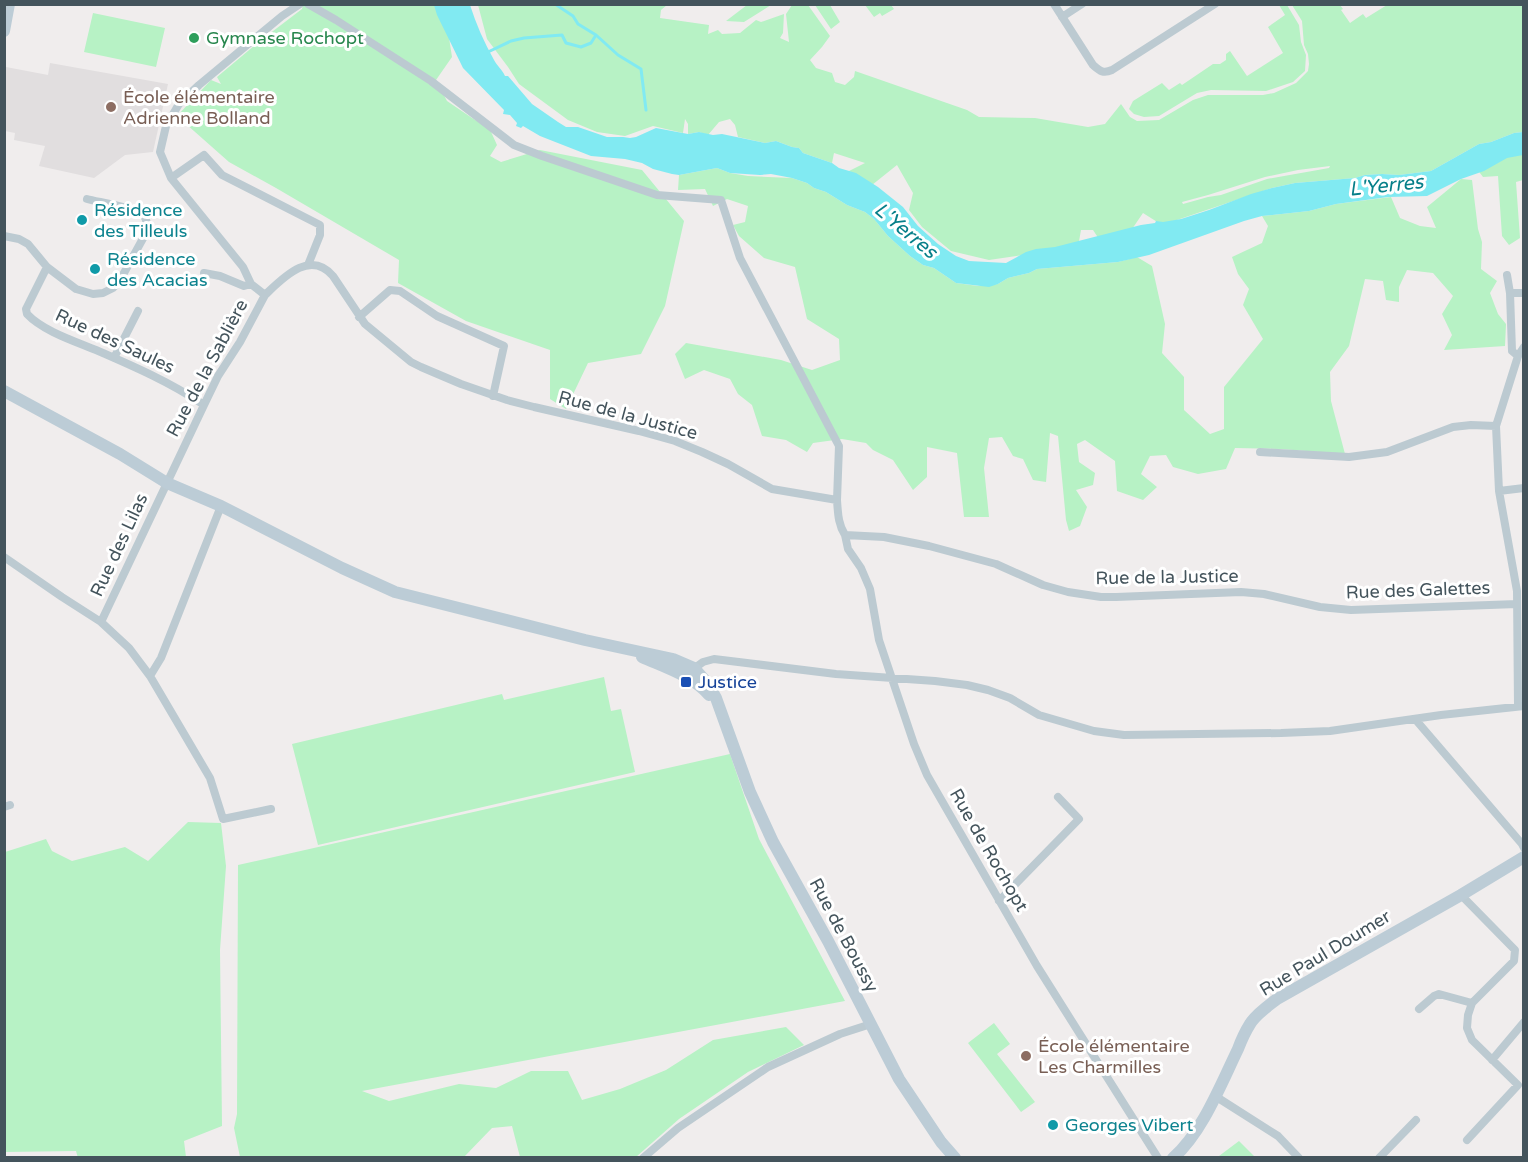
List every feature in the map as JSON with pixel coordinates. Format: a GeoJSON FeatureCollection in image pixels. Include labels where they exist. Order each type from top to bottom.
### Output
{"type":"FeatureCollection","features":[{"type":"Feature","properties":{"kind":"street"},"geometry":{"type":"LineString","coordinates":[[4,32],[9,4]]}},
{"type":"Feature","properties":{"kind":"street","name":"Rue de la Sablière"},"geometry":{"type":"LineString","coordinates":[[167,483],[218,376],[240,342],[265,295],[251,284],[243,267],[171,178],[160,152],[166,126],[179,104],[199,85],[282,16],[300,4]]}},
{"type":"Feature","properties":{"kind":"street"},"geometry":{"type":"LineString","coordinates":[[308,4],[431,81],[514,145],[657,195],[721,200],[740,258],[839,446],[838,519],[845,535]]}},
{"type":"Feature","properties":{"kind":"street"},"geometry":{"type":"LineString","coordinates":[[1054,4],[1093,65],[1106,73],[1215,4]]}},
{"type":"Feature","properties":{"kind":"street"},"geometry":{"type":"LineString","coordinates":[[1062,17],[1082,4]]}},
{"type":"Feature","properties":{"kind":"street"},"geometry":{"type":"LineString","coordinates":[[171,178],[204,155],[222,175],[320,225],[320,235],[308,265],[301,266],[265,295]]}},
{"type":"Feature","properties":{"kind":"street"},"geometry":{"type":"LineString","coordinates":[[4,236],[19,239],[28,244],[47,267],[76,289],[93,294],[104,293],[119,282],[146,233],[148,225],[146,218],[138,211],[87,199]]}},
{"type":"Feature","properties":{"kind":"street","name":"Rue de la Justice"},"geometry":{"type":"LineString","coordinates":[[308,265],[328,270],[364,324],[411,362],[443,377],[493,396],[675,441],[719,460],[772,489],[837,500]]}},
{"type":"Feature","properties":{"kind":"street","name":"Rue des Saules"},"geometry":{"type":"LineString","coordinates":[[47,267],[26,309],[33,321],[163,380],[204,405]]}},
{"type":"Feature","properties":{"kind":"street"},"geometry":{"type":"LineString","coordinates":[[204,273],[220,276],[244,286],[251,284]]}},
{"type":"Feature","properties":{"kind":"street"},"geometry":{"type":"LineString","coordinates":[[1507,275],[1510,293],[1512,351],[1518,356]]}},
{"type":"Feature","properties":{"kind":"street"},"geometry":{"type":"LineString","coordinates":[[359,316],[390,290],[400,291],[437,316],[504,346],[493,396]]}},
{"type":"Feature","properties":{"kind":"street"},"geometry":{"type":"LineString","coordinates":[[1510,293],[1524,293]]}},
{"type":"Feature","properties":{"kind":"street"},"geometry":{"type":"LineString","coordinates":[[114,358],[138,311]]}},
{"type":"Feature","properties":{"kind":"street"},"geometry":{"type":"LineString","coordinates":[[690,673],[703,662],[714,659],[836,674],[942,681],[988,690],[1010,698],[1039,715],[1094,731],[1124,735],[1330,730],[1521,706],[1517,591],[1499,491],[1496,426],[1518,356],[1524,347]]}},
{"type":"Feature","properties":{"kind":"street","name":"Rue de Boussy"},"geometry":{"type":"LineString","coordinates":[[4,391],[111,448],[167,483],[221,506],[342,568],[395,592],[627,650],[690,673],[697,684],[708,693],[722,718],[750,792],[769,834],[899,1079],[941,1142],[955,1158]]}},
{"type":"Feature","properties":{"kind":"street"},"geometry":{"type":"LineString","coordinates":[[1260,452],[1349,457],[1388,452],[1453,427],[1496,426]]}},
{"type":"Feature","properties":{"kind":"street","name":"Rue des Lilas"},"geometry":{"type":"LineString","coordinates":[[101,622],[167,483]]}},
{"type":"Feature","properties":{"kind":"street"},"geometry":{"type":"LineString","coordinates":[[1499,491],[1524,488]]}},
{"type":"Feature","properties":{"kind":"street"},"geometry":{"type":"LineString","coordinates":[[150,676],[161,658],[221,506]]}},
{"type":"Feature","properties":{"kind":"street","name":"Rue de la Justice"},"geometry":{"type":"LineString","coordinates":[[845,535],[902,540],[952,551],[996,564],[1043,585],[1084,595],[1116,597],[1241,592],[1263,594],[1320,607]]}},
{"type":"Feature","properties":{"kind":"street","name":"Rue de Rochopt"},"geometry":{"type":"LineString","coordinates":[[845,535],[848,549],[861,568],[870,589],[879,640],[914,744],[927,775],[1036,966],[1158,1158]]}},
{"type":"Feature","properties":{"kind":"street"},"geometry":{"type":"LineString","coordinates":[[4,557],[101,622],[129,648],[150,676],[210,778],[223,819],[271,808]]}},
{"type":"Feature","properties":{"kind":"street","name":"Rue des Galettes"},"geometry":{"type":"LineString","coordinates":[[1320,607],[1351,610],[1517,604]]}},
{"type":"Feature","properties":{"kind":"street"},"geometry":{"type":"LineString","coordinates":[[1415,719],[1524,848]]}},
{"type":"Feature","properties":{"kind":"street"},"geometry":{"type":"LineString","coordinates":[[999,901],[1079,819],[1058,796]]}},
{"type":"Feature","properties":{"kind":"street","name":"Rue Paul Doumer"},"geometry":{"type":"LineString","coordinates":[[1173,1158],[1192,1137],[1215,1096],[1250,1023],[1263,1011],[1277,999],[1461,895],[1524,856]]}},
{"type":"Feature","properties":{"kind":"street"},"geometry":{"type":"LineString","coordinates":[[1461,895],[1515,950],[1514,962],[1472,1003],[1467,1028],[1472,1040],[1518,1085],[1467,1140]]}},
{"type":"Feature","properties":{"kind":"street"},"geometry":{"type":"LineString","coordinates":[[1419,1009],[1439,994],[1472,1003]]}},
{"type":"Feature","properties":{"kind":"street"},"geometry":{"type":"LineString","coordinates":[[1492,1060],[1524,1022]]}},
{"type":"Feature","properties":{"kind":"street"},"geometry":{"type":"LineString","coordinates":[[643,1158],[678,1128],[768,1067],[840,1034],[871,1024]]}},
{"type":"Feature","properties":{"kind":"street"},"geometry":{"type":"LineString","coordinates":[[1215,1096],[1278,1136],[1299,1158]]}},
{"type":"Feature","properties":{"kind":"street"},"geometry":{"type":"LineString","coordinates":[[1379,1158],[1416,1120]]}},
{"type":"Feature","properties":{"kind":"shaded area","name":"École élémentaire Adrienne Bolland"},"geometry":{"type":"Polygon","coordinates":[[[50,63],[168,84],[153,152],[125,155],[94,178],[39,166],[45,146],[14,140],[15,133],[5,131],[5,75],[6,67],[48,75],[50,63]]]}},
{"type":"Feature","properties":{"kind":"green space"},"geometry":{"type":"Polygon","coordinates":[[[303,5],[438,5],[448,31],[452,57],[436,80],[447,101],[475,120],[487,123],[497,145],[490,156],[501,162],[540,150],[642,170],[684,221],[665,306],[641,354],[588,363],[566,409],[550,399],[550,350],[466,321],[398,283],[399,260],[229,162],[177,116],[211,80],[221,84],[217,77],[302,9],[303,5]]]}},
{"type":"Feature","properties":{"kind":"green space"},"geometry":{"type":"Polygon","coordinates":[[[478,5],[667,5],[661,10],[660,18],[709,25],[708,34],[718,30],[722,34],[740,33],[756,20],[761,22],[784,14],[783,33],[780,38],[789,42],[786,14],[792,5],[808,5],[830,36],[810,60],[816,68],[832,73],[835,82],[845,85],[854,77],[855,71],[967,110],[979,117],[1035,118],[1088,127],[1105,124],[1121,104],[1130,117],[1137,121],[1159,120],[1193,100],[1208,95],[1263,95],[1274,93],[1296,83],[1308,71],[1309,64],[1304,45],[1302,21],[1292,5],[1340,5],[1350,23],[1363,14],[1366,18],[1387,5],[1523,5],[1523,132],[1479,144],[1431,171],[1399,175],[1365,175],[1355,178],[1295,183],[1272,188],[1162,225],[1143,213],[1130,232],[1101,242],[1093,230],[1081,230],[1078,247],[989,260],[951,251],[922,227],[909,210],[913,193],[897,165],[862,193],[843,174],[865,163],[834,153],[832,163],[803,153],[799,148],[776,141],[765,143],[738,137],[735,125],[730,119],[719,122],[708,135],[699,132],[688,134],[688,124],[685,119],[683,133],[653,126],[625,136],[597,132],[568,120],[519,84],[487,39],[478,5]],[[1330,166],[1298,170],[1265,177],[1182,202],[1183,204],[1221,195],[1267,179],[1330,166]]]}},
{"type":"Feature","properties":{"kind":"green space"},"geometry":{"type":"Polygon","coordinates":[[[747,5],[771,5],[744,22],[726,21],[747,5]]]}},
{"type":"Feature","properties":{"kind":"green space"},"geometry":{"type":"Polygon","coordinates":[[[815,5],[830,5],[840,22],[831,29],[815,5]]]}},
{"type":"Feature","properties":{"kind":"green space"},"geometry":{"type":"Polygon","coordinates":[[[865,5],[891,5],[894,9],[882,16],[880,13],[874,17],[865,5]]]}},
{"type":"Feature","properties":{"kind":"green space"},"geometry":{"type":"Polygon","coordinates":[[[1279,5],[1287,5],[1299,25],[1301,42],[1306,55],[1305,71],[1293,82],[1266,91],[1211,90],[1197,93],[1159,116],[1144,117],[1134,114],[1129,109],[1133,101],[1162,83],[1169,90],[1180,83],[1182,85],[1213,64],[1220,64],[1226,60],[1226,54],[1230,51],[1247,76],[1283,53],[1268,27],[1285,15],[1279,5]]]}},
{"type":"Feature","properties":{"kind":"green space"},"geometry":{"type":"Polygon","coordinates":[[[93,13],[165,28],[156,67],[84,52],[93,13]]]}},
{"type":"Feature","properties":{"kind":"green space"},"geometry":{"type":"Polygon","coordinates":[[[1523,147],[1523,180],[1516,182],[1520,238],[1509,245],[1502,236],[1498,176],[1483,177],[1474,165],[1523,147]]]}},
{"type":"Feature","properties":{"kind":"green space"},"geometry":{"type":"Polygon","coordinates":[[[717,168],[748,176],[792,178],[826,192],[847,205],[865,212],[910,256],[956,283],[978,286],[998,284],[1008,278],[1037,269],[1118,262],[1137,257],[1152,266],[1165,324],[1162,353],[1184,377],[1184,410],[1210,434],[1224,429],[1224,387],[1263,339],[1243,305],[1249,289],[1238,274],[1232,257],[1262,243],[1268,226],[1262,216],[1309,211],[1336,204],[1391,197],[1400,218],[1420,226],[1436,228],[1427,207],[1461,179],[1472,180],[1478,229],[1482,242],[1481,269],[1497,281],[1490,293],[1498,314],[1506,324],[1505,346],[1444,350],[1452,335],[1442,314],[1453,296],[1433,273],[1407,270],[1399,287],[1399,302],[1386,300],[1383,281],[1365,279],[1349,346],[1330,372],[1331,401],[1345,454],[1235,448],[1226,469],[1198,474],[1173,467],[1166,455],[1150,456],[1141,474],[1157,487],[1143,500],[1117,491],[1115,461],[1085,440],[1077,444],[1079,462],[1095,473],[1093,485],[1076,490],[1087,507],[1080,526],[1069,531],[1058,436],[1050,433],[1046,482],[1033,480],[1023,459],[1013,456],[1002,437],[989,438],[984,468],[989,517],[964,517],[957,453],[927,447],[927,477],[913,490],[893,460],[873,450],[866,443],[842,439],[813,443],[807,452],[786,440],[762,436],[752,405],[738,394],[730,379],[704,370],[685,379],[675,354],[686,343],[781,360],[812,370],[840,360],[839,339],[807,319],[795,267],[764,258],[739,236],[733,225],[745,222],[748,206],[727,199],[713,206],[705,189],[678,190],[679,175],[717,168]]]}},
{"type":"Feature","properties":{"kind":"green space"},"geometry":{"type":"Polygon","coordinates":[[[604,677],[611,711],[621,709],[635,772],[318,845],[292,744],[502,694],[504,700],[604,677]]]}},
{"type":"Feature","properties":{"kind":"green space"},"geometry":{"type":"Polygon","coordinates":[[[730,754],[759,839],[845,1001],[362,1091],[389,1101],[459,1084],[496,1088],[531,1071],[568,1071],[582,1100],[620,1089],[666,1070],[713,1040],[786,1027],[804,1045],[748,1072],[679,1119],[636,1157],[520,1157],[512,1126],[492,1128],[464,1157],[240,1157],[234,1128],[237,1114],[238,865],[730,754]]]}},
{"type":"Feature","properties":{"kind":"green space"},"geometry":{"type":"Polygon","coordinates":[[[188,822],[221,823],[226,866],[220,950],[222,1126],[184,1141],[186,1157],[78,1158],[76,1151],[5,1152],[5,852],[46,839],[52,851],[72,861],[125,847],[148,861],[188,822]]]}},
{"type":"Feature","properties":{"kind":"green space"},"geometry":{"type":"Polygon","coordinates":[[[994,1023],[1010,1044],[997,1054],[1035,1102],[1021,1112],[968,1043],[994,1023]]]}},
{"type":"Feature","properties":{"kind":"green space"},"geometry":{"type":"Polygon","coordinates":[[[1239,1141],[1255,1157],[1218,1157],[1219,1156],[1239,1141]]]}},
{"type":"Feature","properties":{"kind":"water","name":"L'Yerres"},"geometry":{"type":"Polygon","coordinates":[[[434,5],[470,5],[487,46],[505,76],[508,76],[532,104],[566,127],[578,127],[607,137],[630,138],[656,128],[688,134],[699,132],[722,134],[765,143],[776,141],[799,148],[803,153],[856,173],[878,187],[903,207],[918,226],[938,244],[956,256],[969,261],[1006,263],[1036,249],[1055,247],[1156,221],[1181,219],[1251,194],[1295,183],[1355,178],[1365,175],[1399,175],[1431,171],[1479,144],[1514,133],[1523,132],[1523,155],[1507,158],[1484,171],[1461,179],[1427,196],[1388,197],[1336,204],[1309,211],[1262,216],[1149,255],[1118,262],[1037,269],[989,287],[956,283],[910,256],[865,212],[807,183],[771,174],[730,173],[717,168],[679,175],[672,174],[625,159],[591,156],[540,136],[523,126],[521,128],[516,126],[517,123],[510,115],[503,114],[504,110],[463,68],[434,5]]]}},
{"type":"Feature","properties":{"kind":"waterway"},"geometry":{"type":"LineString","coordinates":[[555,4],[573,16],[578,24],[596,35],[618,55],[641,69],[646,110]]}},
{"type":"Feature","properties":{"kind":"waterway"},"geometry":{"type":"LineString","coordinates":[[488,52],[511,41],[524,38],[562,35],[566,43],[581,47],[591,43],[596,35]]}},
{"type":"Feature","properties":{"kind":"place","name":"Gymnase Rochopt"},"geometry":{"type":"Point","coordinates":[194,38]}},
{"type":"Feature","properties":{"kind":"place","name":"École élémentaire Adrienne Bolland"},"geometry":{"type":"Point","coordinates":[111,107]}},
{"type":"Feature","properties":{"kind":"place","name":"Résidence des Tilleuls"},"geometry":{"type":"Point","coordinates":[82,220]}},
{"type":"Feature","properties":{"kind":"place","name":"Résidence des Acacias"},"geometry":{"type":"Point","coordinates":[95,269]}},
{"type":"Feature","properties":{"kind":"place","name":"Justice"},"geometry":{"type":"Point","coordinates":[686,682]}},
{"type":"Feature","properties":{"kind":"place","name":"École élémentaire Les Charmilles"},"geometry":{"type":"Point","coordinates":[1026,1056]}},
{"type":"Feature","properties":{"kind":"place","name":"Georges Vibert"},"geometry":{"type":"Point","coordinates":[1053,1125]}}]}
